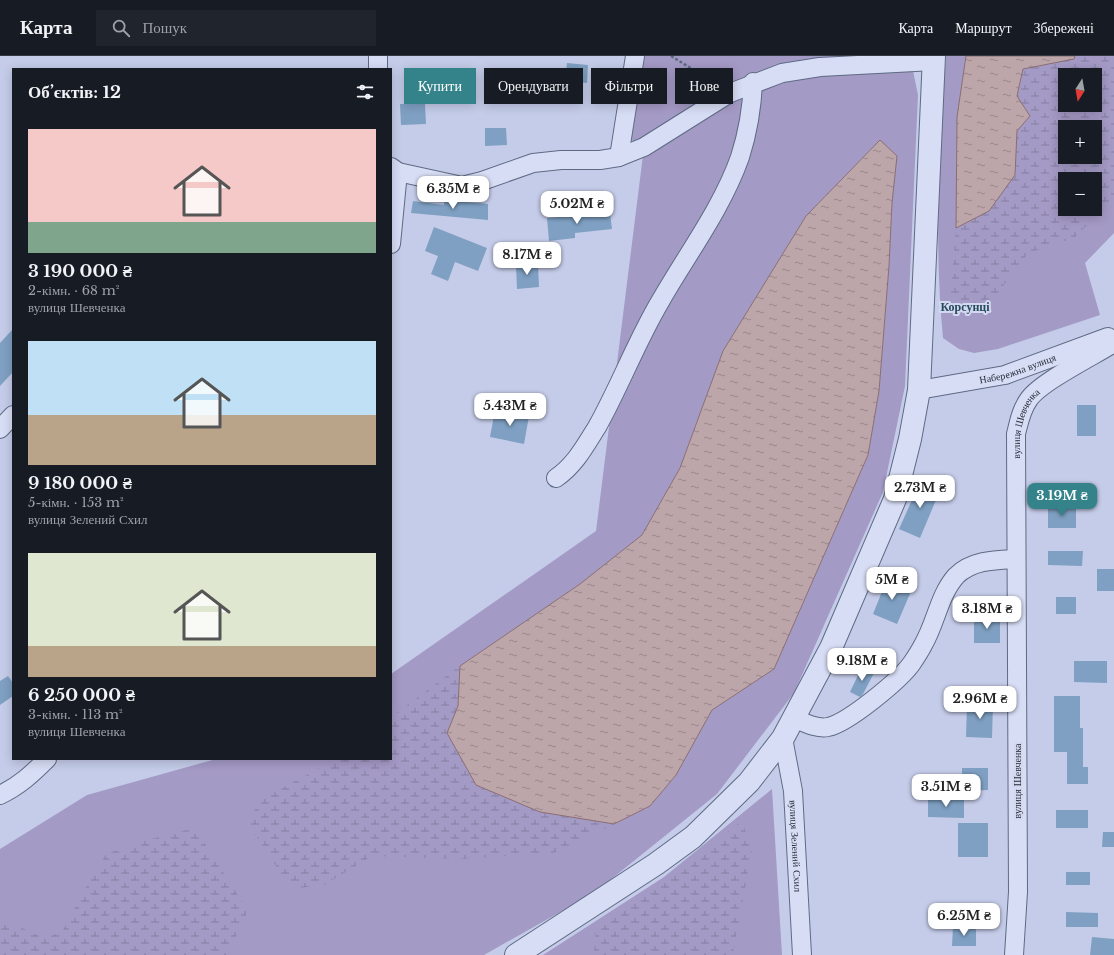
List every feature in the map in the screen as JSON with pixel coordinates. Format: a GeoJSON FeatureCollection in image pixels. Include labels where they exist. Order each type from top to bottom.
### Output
{"type":"FeatureCollection","features":[{"type":"Feature","properties":{"kind":"street"},"geometry":{"type":"LineString","coordinates":[[378,56],[378,68]]}},
{"type":"Feature","properties":{"kind":"street"},"geometry":{"type":"LineString","coordinates":[[619,157],[635,56]]}},
{"type":"Feature","properties":{"kind":"street"},"geometry":{"type":"LineString","coordinates":[[516,955],[656,864],[693,837],[749,782],[783,738],[832,648],[895,499],[910,439],[919,390],[934,58],[820,66],[782,73],[753,82],[733,92]]}},
{"type":"Feature","properties":{"kind":"street"},"geometry":{"type":"LineString","coordinates":[[556,478],[568,469],[584,448],[612,400],[660,300],[715,211],[740,157],[752,112],[753,82]]}},
{"type":"Feature","properties":{"kind":"street"},"geometry":{"type":"LineString","coordinates":[[392,225],[395,169],[462,186],[533,163],[619,157],[644,147],[712,104]]}},
{"type":"Feature","properties":{"kind":"street","name":"Набережна вулиця"},"geometry":{"type":"LineString","coordinates":[[919,390],[1006,375],[1114,335]]}},
{"type":"Feature","properties":{"kind":"street","name":"вулиця Шевченка"},"geometry":{"type":"LineString","coordinates":[[1014,955],[1018,892],[1016,434],[1020,415],[1029,399],[1044,385],[1114,344]]}},
{"type":"Feature","properties":{"kind":"street"},"geometry":{"type":"LineString","coordinates":[[0,429],[12,416]]}},
{"type":"Feature","properties":{"kind":"street"},"geometry":{"type":"LineString","coordinates":[[794,718],[808,725],[818,727],[838,724],[850,717],[898,678],[912,664],[924,644],[947,590],[957,576],[971,566],[990,560],[1016,559]]}},
{"type":"Feature","properties":{"kind":"street","name":"вулиця Зелений Схил"},"geometry":{"type":"LineString","coordinates":[[783,738],[793,791],[802,955]]}},
{"type":"Feature","properties":{"kind":"street"},"geometry":{"type":"LineString","coordinates":[[0,795],[14,789],[27,779],[46,760]]}},
{"type":"Feature","properties":{"kind":"path"},"geometry":{"type":"LineString","coordinates":[[671,56],[690,68]]}},
{"type":"Feature","properties":{"kind":"green space"},"geometry":{"type":"Polygon","coordinates":[[[635,56],[912,56],[911,61],[918,95],[905,386],[883,492],[794,693],[717,794],[594,893],[484,955],[0,955],[0,849],[87,795],[212,760],[392,760],[392,673],[596,531],[644,147],[623,135],[628,104],[667,104],[667,68],[633,68],[635,56]],[[880,140],[806,216],[723,351],[680,468],[642,535],[580,584],[460,666],[458,706],[614,824],[650,806],[676,775],[712,710],[774,669],[868,455],[879,391],[889,266],[892,203],[880,140]]]}},
{"type":"Feature","properties":{"kind":"green space"},"geometry":{"type":"Polygon","coordinates":[[[946,56],[1114,56],[1114,233],[1085,263],[1100,315],[998,349],[974,353],[959,349],[943,338],[940,303],[938,232],[946,56]]]}},
{"type":"Feature","properties":{"kind":"green space"},"geometry":{"type":"Polygon","coordinates":[[[966,56],[1114,56],[1114,199],[1102,211],[1102,172],[1058,172],[1058,216],[1097,216],[1074,238],[1028,253],[981,315],[951,292],[956,228],[957,117],[966,56]]]}},
{"type":"Feature","properties":{"kind":"green space"},"geometry":{"type":"Polygon","coordinates":[[[460,666],[458,706],[447,733],[476,785],[540,812],[614,824],[553,853],[461,859],[372,856],[324,885],[291,889],[247,822],[262,799],[314,771],[330,760],[392,760],[392,716],[460,666]]]}},
{"type":"Feature","properties":{"kind":"green space"},"geometry":{"type":"Polygon","coordinates":[[[772,789],[782,955],[543,955],[664,877],[772,789]]]}},
{"type":"Feature","properties":{"kind":"green space"},"geometry":{"type":"Polygon","coordinates":[[[742,821],[752,850],[733,955],[594,955],[596,926],[680,868],[742,821]]]}},
{"type":"Feature","properties":{"kind":"green space"},"geometry":{"type":"Polygon","coordinates":[[[195,828],[248,911],[227,955],[0,955],[0,914],[5,920],[44,938],[62,932],[87,885],[106,854],[143,841],[195,828]]]}},
{"type":"Feature","properties":{"kind":"water"},"geometry":{"type":"Polygon","coordinates":[[[966,56],[1075,56],[1074,59],[1023,69],[1017,96],[1030,116],[1017,131],[1015,175],[989,211],[956,228],[957,117],[966,56]]]}},
{"type":"Feature","properties":{"kind":"water"},"geometry":{"type":"Polygon","coordinates":[[[880,140],[897,156],[892,203],[889,266],[879,391],[868,455],[774,669],[712,710],[676,775],[650,806],[614,824],[540,812],[476,785],[447,733],[458,706],[460,666],[580,584],[642,535],[680,468],[723,351],[806,216],[880,140]]]}},
{"type":"Feature","properties":{"kind":"building"},"geometry":{"type":"Polygon","coordinates":[[[567,63],[588,65],[587,83],[583,83],[583,68],[566,68],[567,63]]]}},
{"type":"Feature","properties":{"kind":"building"},"geometry":{"type":"Polygon","coordinates":[[[400,104],[425,104],[426,124],[401,125],[400,104]]]}},
{"type":"Feature","properties":{"kind":"building"},"geometry":{"type":"Polygon","coordinates":[[[485,128],[506,128],[507,145],[485,146],[485,128]]]}},
{"type":"Feature","properties":{"kind":"building"},"geometry":{"type":"Polygon","coordinates":[[[444,200],[488,204],[488,220],[411,213],[413,201],[444,205],[444,200]]]}},
{"type":"Feature","properties":{"kind":"building"},"geometry":{"type":"Polygon","coordinates":[[[610,213],[612,229],[575,233],[575,238],[549,241],[547,218],[610,213]]]}},
{"type":"Feature","properties":{"kind":"building"},"geometry":{"type":"Polygon","coordinates":[[[434,227],[487,248],[478,271],[455,262],[448,281],[431,274],[438,256],[425,251],[434,227]]]}},
{"type":"Feature","properties":{"kind":"building"},"geometry":{"type":"Polygon","coordinates":[[[538,264],[539,287],[517,289],[516,265],[538,264]]]}},
{"type":"Feature","properties":{"kind":"building"},"geometry":{"type":"Polygon","coordinates":[[[12,330],[12,373],[0,386],[0,343],[12,330]]]}},
{"type":"Feature","properties":{"kind":"building"},"geometry":{"type":"Polygon","coordinates":[[[1077,405],[1096,405],[1096,436],[1077,436],[1077,405]]]}},
{"type":"Feature","properties":{"kind":"building"},"geometry":{"type":"Polygon","coordinates":[[[495,410],[529,416],[524,444],[490,437],[495,410]]]}},
{"type":"Feature","properties":{"kind":"building"},"geometry":{"type":"Polygon","coordinates":[[[921,480],[941,488],[920,538],[899,529],[921,480]]]}},
{"type":"Feature","properties":{"kind":"building"},"geometry":{"type":"Polygon","coordinates":[[[1048,506],[1076,506],[1076,528],[1048,528],[1048,506]]]}},
{"type":"Feature","properties":{"kind":"building"},"geometry":{"type":"Polygon","coordinates":[[[1048,551],[1083,551],[1082,566],[1048,565],[1048,551]]]}},
{"type":"Feature","properties":{"kind":"building"},"geometry":{"type":"Polygon","coordinates":[[[1097,569],[1114,569],[1114,591],[1097,591],[1097,569]]]}},
{"type":"Feature","properties":{"kind":"building"},"geometry":{"type":"Polygon","coordinates":[[[887,579],[912,589],[897,624],[873,614],[887,579]]]}},
{"type":"Feature","properties":{"kind":"building"},"geometry":{"type":"Polygon","coordinates":[[[1056,597],[1076,597],[1076,614],[1056,614],[1056,597]]]}},
{"type":"Feature","properties":{"kind":"building"},"geometry":{"type":"Polygon","coordinates":[[[1000,617],[1000,643],[974,643],[974,618],[1000,617]]]}},
{"type":"Feature","properties":{"kind":"building"},"geometry":{"type":"Polygon","coordinates":[[[1074,661],[1107,661],[1107,683],[1074,682],[1074,661]]]}},
{"type":"Feature","properties":{"kind":"building"},"geometry":{"type":"Polygon","coordinates":[[[862,667],[874,673],[860,697],[850,692],[862,667]]]}},
{"type":"Feature","properties":{"kind":"building"},"geometry":{"type":"Polygon","coordinates":[[[8,676],[12,682],[12,697],[0,705],[0,681],[8,676]]]}},
{"type":"Feature","properties":{"kind":"building"},"geometry":{"type":"Polygon","coordinates":[[[1054,696],[1080,696],[1080,728],[1083,728],[1083,767],[1088,767],[1088,784],[1067,784],[1067,752],[1054,752],[1054,696]]]}},
{"type":"Feature","properties":{"kind":"building"},"geometry":{"type":"Polygon","coordinates":[[[967,703],[993,704],[992,738],[966,737],[967,703]]]}},
{"type":"Feature","properties":{"kind":"building"},"geometry":{"type":"Polygon","coordinates":[[[962,768],[988,768],[988,790],[962,791],[962,768]]]}},
{"type":"Feature","properties":{"kind":"building"},"geometry":{"type":"Polygon","coordinates":[[[928,798],[964,799],[964,818],[928,817],[928,798]]]}},
{"type":"Feature","properties":{"kind":"building"},"geometry":{"type":"Polygon","coordinates":[[[1056,810],[1088,810],[1088,828],[1056,828],[1056,810]]]}},
{"type":"Feature","properties":{"kind":"building"},"geometry":{"type":"Polygon","coordinates":[[[958,823],[988,823],[988,857],[958,857],[958,823]]]}},
{"type":"Feature","properties":{"kind":"building"},"geometry":{"type":"Polygon","coordinates":[[[1103,832],[1114,832],[1114,847],[1102,847],[1103,832]]]}},
{"type":"Feature","properties":{"kind":"building"},"geometry":{"type":"Polygon","coordinates":[[[1066,872],[1090,872],[1090,885],[1066,885],[1066,872]]]}},
{"type":"Feature","properties":{"kind":"building"},"geometry":{"type":"Polygon","coordinates":[[[1066,912],[1098,913],[1098,927],[1066,927],[1066,912]]]}},
{"type":"Feature","properties":{"kind":"building"},"geometry":{"type":"Polygon","coordinates":[[[953,927],[976,927],[976,946],[952,946],[953,927]]]}},
{"type":"Feature","properties":{"kind":"building"},"geometry":{"type":"Polygon","coordinates":[[[1092,937],[1114,939],[1114,955],[1090,955],[1092,937]]]}},
{"type":"Feature","properties":{"kind":"district","name":"Корсунці"},"geometry":{"type":"Point","coordinates":[965,307]}}]}
